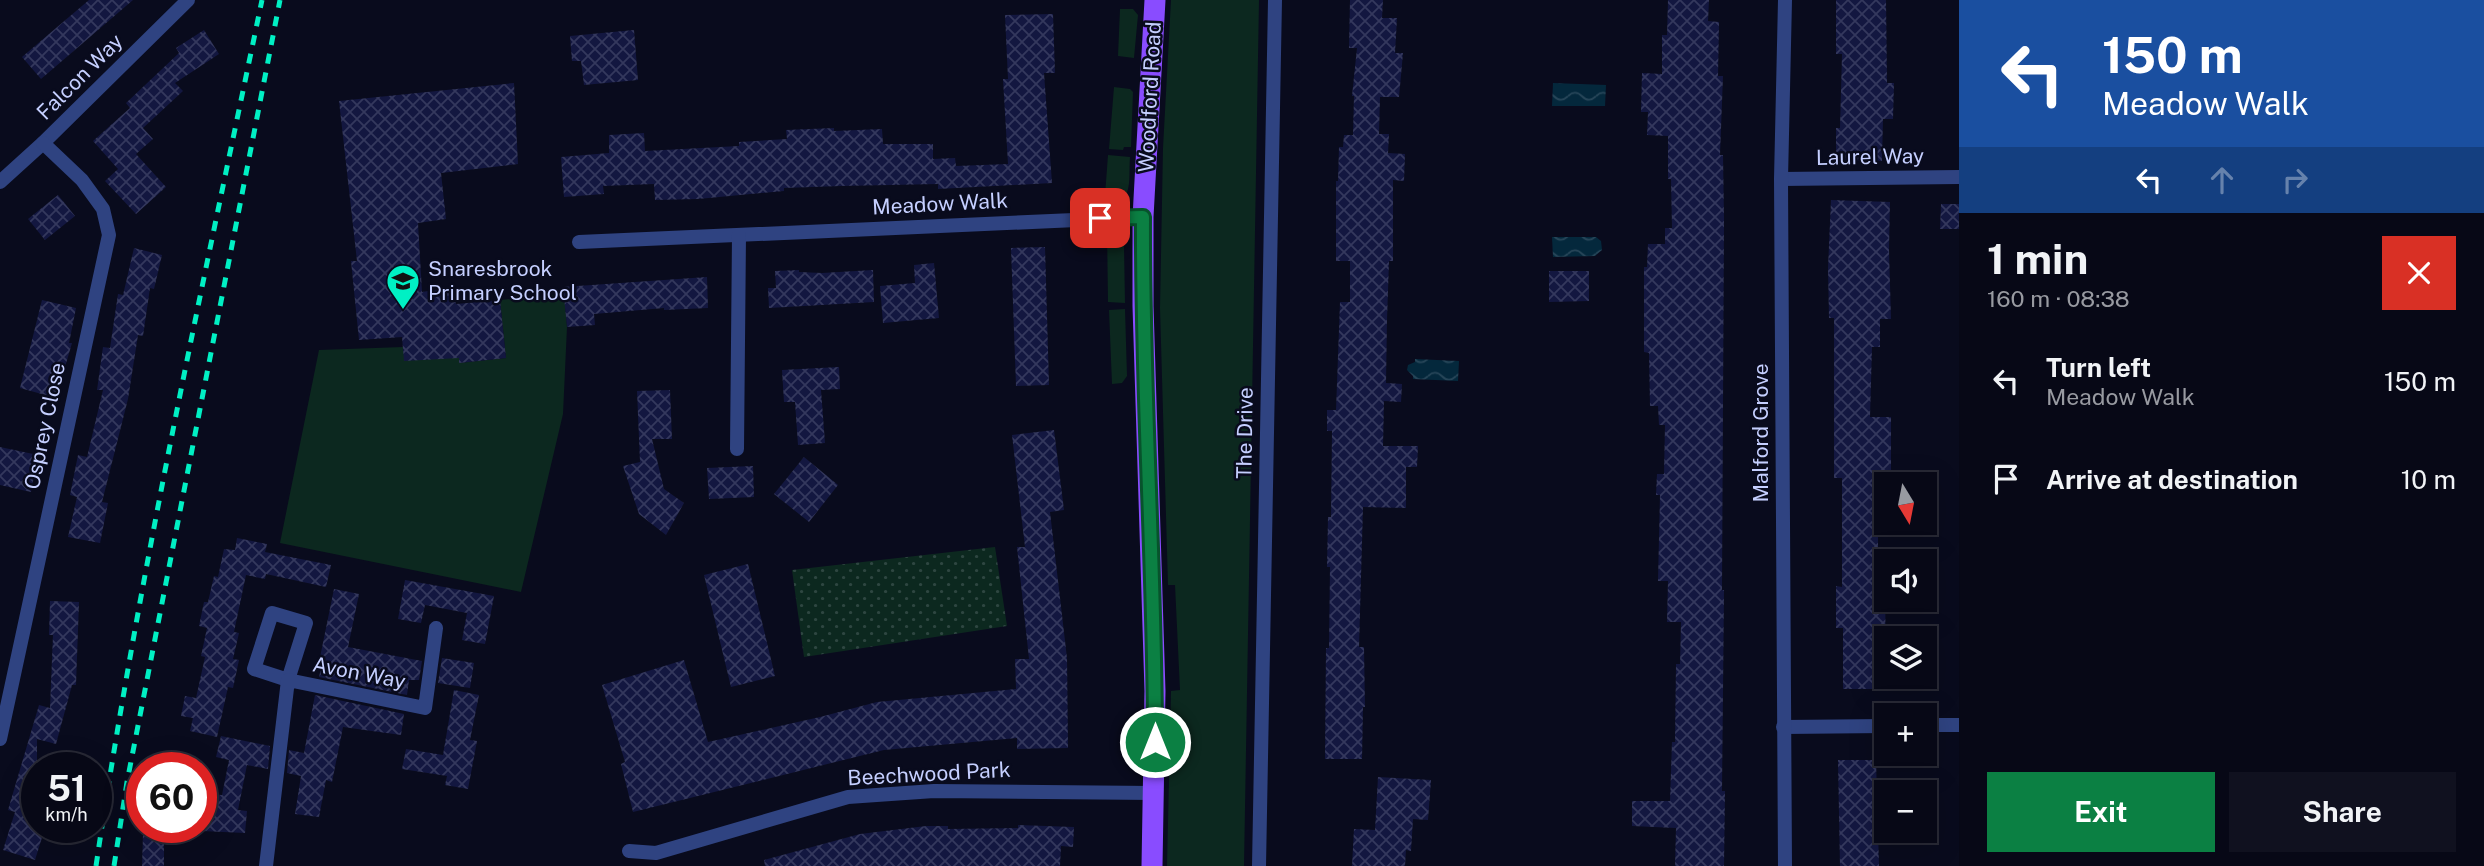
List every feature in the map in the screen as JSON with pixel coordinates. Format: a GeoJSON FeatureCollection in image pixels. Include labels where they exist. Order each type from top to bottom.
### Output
{"type":"FeatureCollection","features":[{"type":"Feature","properties":{"kind":"main road","name":"Woodford Road"},"geometry":{"type":"LineString","coordinates":[[1152,866],[1153,600],[1143,358],[1143,217],[1155,0]]}},
{"type":"Feature","properties":{"kind":"street","name":"Falcon Way"},"geometry":{"type":"LineString","coordinates":[[0,182],[187,0]]}},
{"type":"Feature","properties":{"kind":"street","name":"The Drive"},"geometry":{"type":"LineString","coordinates":[[1259,866],[1275,0]]}},
{"type":"Feature","properties":{"kind":"street","name":"Malford Grove"},"geometry":{"type":"LineString","coordinates":[[1785,0],[1781,179],[1785,866]]}},
{"type":"Feature","properties":{"kind":"street","name":"Osprey Close"},"geometry":{"type":"LineString","coordinates":[[0,739],[109,235],[103,209],[82,180],[43,143]]}},
{"type":"Feature","properties":{"kind":"street","name":"Laurel Way"},"geometry":{"type":"LineString","coordinates":[[1781,179],[1959,177]]}},
{"type":"Feature","properties":{"kind":"street","name":"Meadow Walk"},"geometry":{"type":"LineString","coordinates":[[579,242],[1143,217]]}},
{"type":"Feature","properties":{"kind":"street"},"geometry":{"type":"LineString","coordinates":[[737,449],[739,234]]}},
{"type":"Feature","properties":{"kind":"street","name":"Avon Way"},"geometry":{"type":"LineString","coordinates":[[266,866],[288,680],[306,623],[272,613],[254,669],[288,680],[425,708],[436,628]]}},
{"type":"Feature","properties":{"kind":"street"},"geometry":{"type":"LineString","coordinates":[[1937,725],[1959,725]]}},
{"type":"Feature","properties":{"kind":"street"},"geometry":{"type":"LineString","coordinates":[[1783,727],[1874,726]]}},
{"type":"Feature","properties":{"kind":"street","name":"Beechwood Park"},"geometry":{"type":"LineString","coordinates":[[629,851],[656,853],[848,797],[987,790],[1154,793]]}},
{"type":"Feature","properties":{"kind":"green space"},"geometry":{"type":"Polygon","coordinates":[[[1171,0],[1259,0],[1244,866],[1167,866],[1171,691],[1180,690],[1175,585],[1168,585],[1160,308],[1163,148],[1171,0]]]}},
{"type":"Feature","properties":{"kind":"green space"},"geometry":{"type":"Polygon","coordinates":[[[1120,9],[1133,9],[1138,15],[1134,58],[1118,56],[1120,9]]]}},
{"type":"Feature","properties":{"kind":"green space"},"geometry":{"type":"Polygon","coordinates":[[[1114,87],[1130,89],[1133,92],[1131,147],[1124,147],[1123,150],[1109,149],[1114,87]]]}},
{"type":"Feature","properties":{"kind":"green space"},"geometry":{"type":"Polygon","coordinates":[[[1108,155],[1130,157],[1129,183],[1121,201],[1104,209],[1108,155]]]}},
{"type":"Feature","properties":{"kind":"green space"},"geometry":{"type":"Polygon","coordinates":[[[1107,229],[1121,240],[1124,246],[1125,303],[1108,302],[1107,229]]]}},
{"type":"Feature","properties":{"kind":"green space"},"geometry":{"type":"Polygon","coordinates":[[[564,294],[567,327],[563,414],[521,592],[280,543],[319,350],[403,347],[459,358],[459,363],[506,358],[500,300],[564,294]]]}},
{"type":"Feature","properties":{"kind":"green space"},"geometry":{"type":"Polygon","coordinates":[[[1125,309],[1127,376],[1122,383],[1112,384],[1109,310],[1125,309]]]}},
{"type":"Feature","properties":{"kind":"green space"},"geometry":{"type":"Polygon","coordinates":[[[995,547],[1007,626],[804,657],[792,570],[995,547]]]}},
{"type":"Feature","properties":{"kind":"water"},"geometry":{"type":"Polygon","coordinates":[[[1553,83],[1606,85],[1605,106],[1552,106],[1553,83]]]}},
{"type":"Feature","properties":{"kind":"water"},"geometry":{"type":"Polygon","coordinates":[[[1552,237],[1596,237],[1601,241],[1602,250],[1595,256],[1553,257],[1552,237]]]}},
{"type":"Feature","properties":{"kind":"water"},"geometry":{"type":"Polygon","coordinates":[[[1415,359],[1459,361],[1458,381],[1413,379],[1407,370],[1408,365],[1415,362],[1415,359]]]}},
{"type":"Feature","properties":{"kind":"building"},"geometry":{"type":"Polygon","coordinates":[[[89,0],[133,0],[41,79],[22,57],[89,0]]]}},
{"type":"Feature","properties":{"kind":"building"},"geometry":{"type":"Polygon","coordinates":[[[1350,0],[1383,0],[1382,18],[1397,18],[1395,53],[1403,53],[1399,97],[1380,97],[1379,134],[1389,134],[1388,153],[1405,154],[1404,181],[1393,180],[1393,261],[1389,261],[1387,320],[1386,383],[1402,384],[1401,402],[1384,401],[1383,446],[1418,446],[1417,467],[1406,467],[1406,508],[1363,507],[1359,647],[1364,647],[1362,759],[1325,759],[1326,648],[1329,648],[1328,517],[1331,517],[1332,431],[1327,431],[1327,410],[1336,410],[1340,302],[1350,302],[1350,261],[1336,261],[1336,181],[1339,147],[1343,147],[1344,135],[1353,135],[1352,96],[1357,48],[1349,48],[1350,0]]]}},
{"type":"Feature","properties":{"kind":"building"},"geometry":{"type":"Polygon","coordinates":[[[1668,0],[1709,0],[1708,21],[1719,22],[1718,76],[1723,76],[1720,155],[1723,155],[1724,219],[1724,866],[1675,866],[1676,828],[1632,826],[1632,801],[1670,801],[1672,742],[1675,742],[1676,664],[1680,664],[1681,622],[1667,622],[1668,581],[1658,581],[1660,495],[1656,495],[1657,474],[1664,474],[1665,425],[1659,425],[1658,406],[1650,406],[1649,353],[1644,352],[1644,267],[1647,267],[1648,244],[1665,244],[1665,228],[1672,228],[1668,136],[1647,135],[1648,112],[1641,112],[1642,73],[1662,74],[1662,35],[1667,35],[1668,0]]]}},
{"type":"Feature","properties":{"kind":"building"},"geometry":{"type":"Polygon","coordinates":[[[1836,0],[1886,0],[1887,83],[1894,83],[1893,119],[1883,119],[1882,161],[1836,160],[1836,128],[1840,128],[1842,54],[1836,54],[1836,0]]]}},
{"type":"Feature","properties":{"kind":"building"},"geometry":{"type":"Polygon","coordinates":[[[1053,14],[1055,73],[1044,73],[1052,183],[938,189],[938,184],[784,188],[784,191],[698,199],[655,200],[654,184],[603,186],[604,194],[564,197],[561,157],[609,153],[609,135],[644,133],[645,151],[739,146],[739,142],[787,139],[786,130],[882,129],[883,144],[933,144],[933,159],[955,158],[956,166],[1008,164],[1003,79],[1008,79],[1005,15],[1053,14]]]}},
{"type":"Feature","properties":{"kind":"building"},"geometry":{"type":"Polygon","coordinates":[[[204,30],[219,54],[175,83],[183,91],[143,128],[153,139],[136,154],[166,187],[136,214],[105,181],[118,169],[93,141],[130,108],[126,103],[179,53],[176,48],[204,30]]]}},
{"type":"Feature","properties":{"kind":"building"},"geometry":{"type":"Polygon","coordinates":[[[634,30],[638,80],[584,85],[581,61],[572,61],[570,36],[634,30]]]}},
{"type":"Feature","properties":{"kind":"building"},"geometry":{"type":"Polygon","coordinates":[[[514,83],[518,164],[441,173],[446,219],[418,223],[422,292],[453,287],[456,304],[500,300],[506,358],[459,363],[459,358],[404,361],[402,337],[359,340],[351,261],[357,261],[339,101],[514,83]]]}},
{"type":"Feature","properties":{"kind":"building"},"geometry":{"type":"Polygon","coordinates":[[[58,195],[75,216],[45,240],[28,219],[58,195]]]}},
{"type":"Feature","properties":{"kind":"building"},"geometry":{"type":"Polygon","coordinates":[[[1831,200],[1890,202],[1891,319],[1880,319],[1880,347],[1872,347],[1870,417],[1891,417],[1891,472],[1874,472],[1874,536],[1878,536],[1878,549],[1874,549],[1874,612],[1885,612],[1885,626],[1874,626],[1874,689],[1843,689],[1843,628],[1836,628],[1836,586],[1842,587],[1842,478],[1834,478],[1834,318],[1829,318],[1831,200]]]}},
{"type":"Feature","properties":{"kind":"building"},"geometry":{"type":"Polygon","coordinates":[[[1941,204],[1959,204],[1959,229],[1940,229],[1941,204]]]}},
{"type":"Feature","properties":{"kind":"building"},"geometry":{"type":"Polygon","coordinates":[[[1045,247],[1049,385],[1016,386],[1011,248],[1045,247]]]}},
{"type":"Feature","properties":{"kind":"building"},"geometry":{"type":"Polygon","coordinates":[[[134,248],[162,255],[154,289],[150,288],[143,336],[138,335],[128,399],[102,502],[108,503],[100,543],[68,537],[77,497],[70,495],[78,455],[87,457],[103,390],[97,390],[103,347],[110,348],[118,294],[123,295],[134,248]]]}},
{"type":"Feature","properties":{"kind":"building"},"geometry":{"type":"Polygon","coordinates":[[[934,263],[939,318],[883,323],[880,286],[915,283],[914,265],[934,263]]]}},
{"type":"Feature","properties":{"kind":"building"},"geometry":{"type":"Polygon","coordinates":[[[873,270],[874,302],[769,308],[768,288],[776,288],[775,271],[822,273],[873,270]]]}},
{"type":"Feature","properties":{"kind":"building"},"geometry":{"type":"Polygon","coordinates":[[[1549,271],[1589,271],[1589,301],[1549,302],[1549,271]]]}},
{"type":"Feature","properties":{"kind":"building"},"geometry":{"type":"Polygon","coordinates":[[[707,277],[708,308],[664,308],[594,314],[595,325],[567,327],[563,287],[707,277]]]}},
{"type":"Feature","properties":{"kind":"building"},"geometry":{"type":"Polygon","coordinates":[[[42,300],[76,308],[69,343],[72,343],[56,398],[20,388],[42,300]]]}},
{"type":"Feature","properties":{"kind":"building"},"geometry":{"type":"Polygon","coordinates":[[[839,367],[840,389],[821,390],[825,443],[798,445],[795,402],[784,402],[782,370],[839,367]]]}},
{"type":"Feature","properties":{"kind":"building"},"geometry":{"type":"Polygon","coordinates":[[[670,390],[672,439],[652,439],[664,489],[684,503],[666,535],[639,514],[623,466],[640,462],[637,391],[670,390]]]}},
{"type":"Feature","properties":{"kind":"building"},"geometry":{"type":"Polygon","coordinates":[[[1054,430],[1064,510],[1050,512],[1067,658],[1068,748],[1017,749],[1017,738],[884,750],[633,812],[621,764],[625,762],[602,685],[684,660],[708,742],[877,702],[1016,689],[1015,659],[1029,659],[1017,547],[1025,547],[1012,435],[1054,430]]]}},
{"type":"Feature","properties":{"kind":"building"},"geometry":{"type":"Polygon","coordinates":[[[0,447],[38,455],[31,492],[0,485],[0,447]]]}},
{"type":"Feature","properties":{"kind":"building"},"geometry":{"type":"Polygon","coordinates":[[[804,457],[838,485],[809,522],[774,494],[804,457]]]}},
{"type":"Feature","properties":{"kind":"building"},"geometry":{"type":"Polygon","coordinates":[[[753,466],[754,497],[709,499],[707,468],[753,466]]]}},
{"type":"Feature","properties":{"kind":"building"},"geometry":{"type":"Polygon","coordinates":[[[237,538],[267,544],[265,552],[331,565],[326,587],[266,574],[265,579],[246,575],[234,632],[239,633],[233,659],[239,660],[233,688],[228,687],[217,737],[190,731],[193,718],[181,716],[185,696],[196,698],[205,657],[201,656],[207,628],[199,626],[204,602],[208,602],[214,576],[218,577],[224,549],[235,550],[237,538]]]}},
{"type":"Feature","properties":{"kind":"building"},"geometry":{"type":"Polygon","coordinates":[[[748,564],[775,676],[731,687],[704,575],[748,564]]]}},
{"type":"Feature","properties":{"kind":"building"},"geometry":{"type":"Polygon","coordinates":[[[405,580],[494,596],[485,644],[462,640],[467,613],[425,605],[421,623],[398,619],[405,580]]]}},
{"type":"Feature","properties":{"kind":"building"},"geometry":{"type":"Polygon","coordinates":[[[334,589],[359,594],[348,647],[422,661],[419,680],[409,680],[407,695],[319,677],[321,668],[318,667],[334,589]]]}},
{"type":"Feature","properties":{"kind":"building"},"geometry":{"type":"Polygon","coordinates":[[[50,601],[79,602],[76,685],[72,685],[56,744],[37,739],[37,752],[25,752],[39,705],[50,708],[53,635],[49,635],[50,601]]]}},
{"type":"Feature","properties":{"kind":"building"},"geometry":{"type":"Polygon","coordinates":[[[442,658],[474,663],[470,688],[438,683],[442,658]]]}},
{"type":"Feature","properties":{"kind":"building"},"geometry":{"type":"Polygon","coordinates":[[[454,690],[479,695],[470,740],[477,741],[468,789],[445,785],[447,776],[402,769],[406,749],[443,755],[454,690]]]}},
{"type":"Feature","properties":{"kind":"building"},"geometry":{"type":"Polygon","coordinates":[[[315,695],[404,714],[401,735],[343,727],[332,782],[326,780],[319,817],[295,814],[301,776],[287,773],[289,750],[304,753],[315,695]]]}},
{"type":"Feature","properties":{"kind":"building"},"geometry":{"type":"Polygon","coordinates":[[[221,736],[270,746],[268,769],[247,765],[238,810],[247,811],[245,833],[217,832],[217,795],[222,795],[229,760],[217,757],[221,736]]]}},
{"type":"Feature","properties":{"kind":"building"},"geometry":{"type":"Polygon","coordinates":[[[1838,760],[1874,760],[1877,780],[1874,780],[1874,843],[1878,843],[1879,866],[1840,866],[1838,760]]]}},
{"type":"Feature","properties":{"kind":"building"},"geometry":{"type":"Polygon","coordinates":[[[21,766],[21,843],[40,843],[35,860],[3,850],[15,812],[8,810],[21,766]]]}},
{"type":"Feature","properties":{"kind":"building"},"geometry":{"type":"Polygon","coordinates":[[[1378,777],[1431,780],[1428,820],[1413,819],[1411,851],[1406,850],[1405,866],[1352,866],[1354,829],[1375,830],[1378,777]]]}},
{"type":"Feature","properties":{"kind":"building"},"geometry":{"type":"Polygon","coordinates":[[[1018,825],[1074,827],[1073,847],[1061,846],[1060,866],[765,866],[764,860],[860,834],[926,826],[948,826],[948,829],[1018,828],[1018,825]]]}},
{"type":"Feature","properties":{"kind":"building"},"geometry":{"type":"Polygon","coordinates":[[[143,843],[164,843],[164,866],[142,866],[143,843]]]}},
{"type":"Feature","properties":{"kind":"railway"},"geometry":{"type":"LineString","coordinates":[[96,866],[152,540],[262,0]]}},
{"type":"Feature","properties":{"kind":"railway"},"geometry":{"type":"LineString","coordinates":[[114,866],[127,782],[280,0]]}},
{"type":"Feature","properties":{"kind":"place","name":"Snaresbrook Primary School"},"geometry":{"type":"Point","coordinates":[403,311]}},
{"type":"Feature","properties":{"kind":"route"},"geometry":{"type":"LineString","coordinates":[[1100,218],[1143,217],[1143,358],[1153,600],[1155,742]]}}]}
